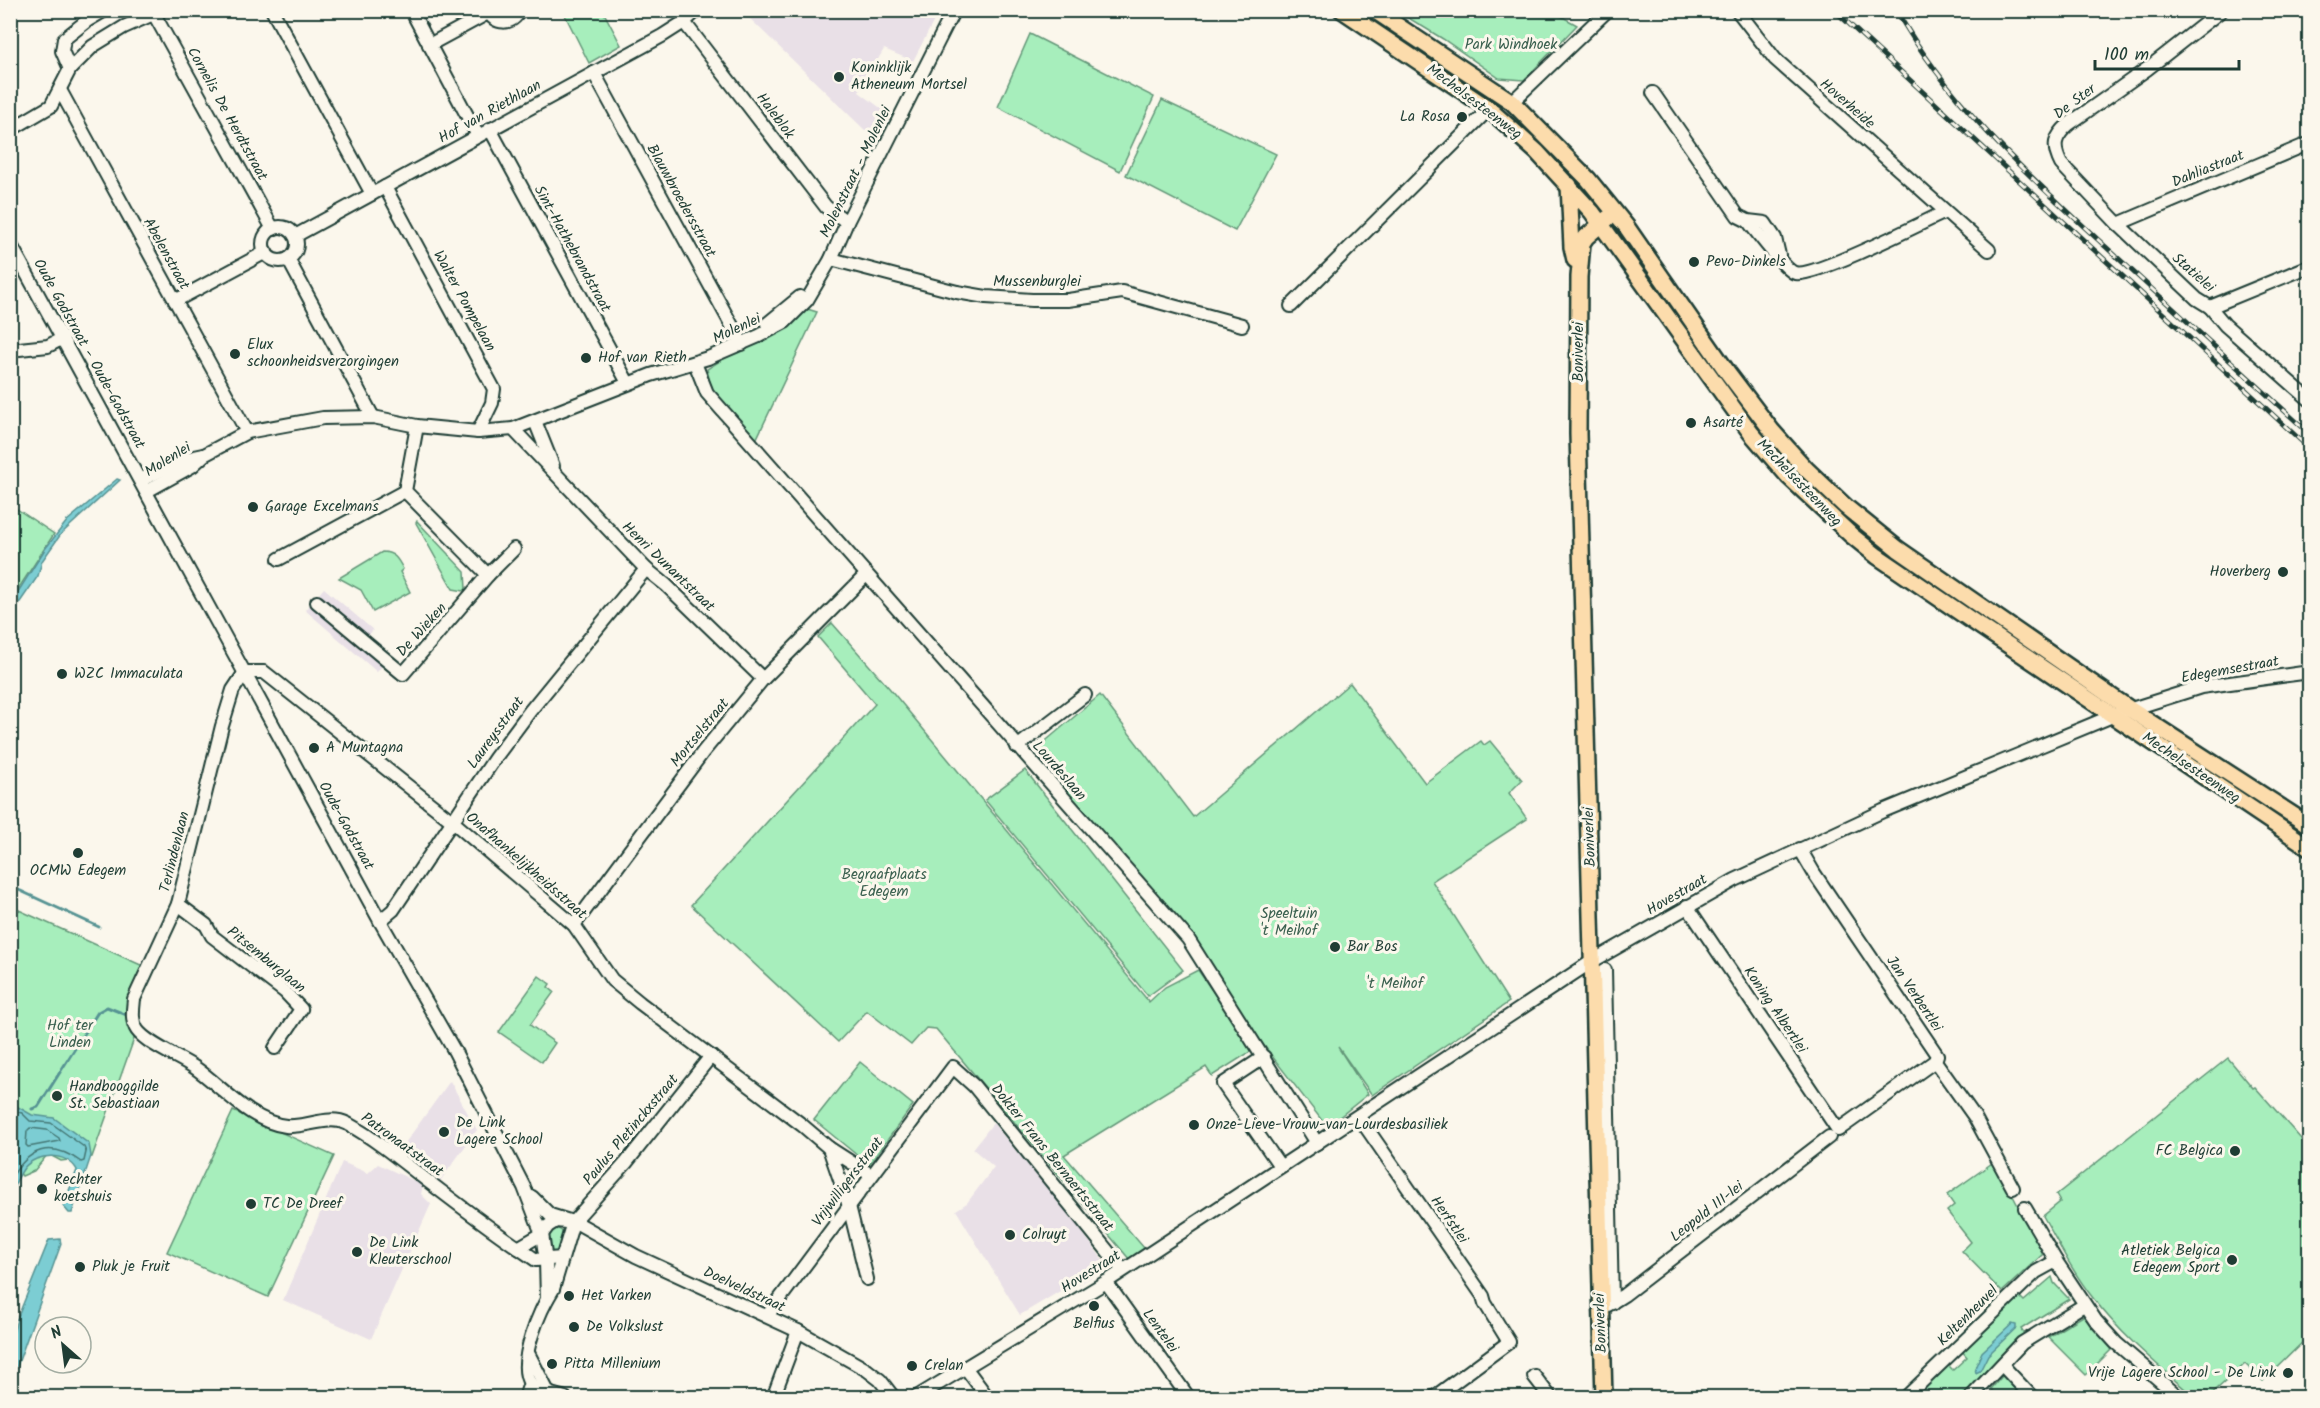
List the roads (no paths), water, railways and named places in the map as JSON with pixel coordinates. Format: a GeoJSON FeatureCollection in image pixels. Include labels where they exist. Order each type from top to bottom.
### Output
{"type":"FeatureCollection","features":[{"type":"Feature","properties":{"kind":"main road","name":"Mechelsesteenweg"},"geometry":{"type":"LineString","coordinates":[[1342,10],[1428,66],[1488,110],[1537,152],[1569,185],[1596,218],[1751,433],[1789,477],[1877,556],[2122,713],[2310,826]]}},
{"type":"Feature","properties":{"kind":"main road","name":"Mechelsesteenweg"},"geometry":{"type":"LineString","coordinates":[[1374,10],[1512,102],[1588,179],[1749,402],[1772,431],[1826,489],[1898,549],[2122,713],[2145,736],[2310,849]]}},
{"type":"Feature","properties":{"kind":"main road","name":"Boniverlei"},"geometry":{"type":"LineString","coordinates":[[1569,185],[1572,234],[1579,277]]}},
{"type":"Feature","properties":{"kind":"main road"},"geometry":{"type":"LineString","coordinates":[[1572,234],[1611,208]]}},
{"type":"Feature","properties":{"kind":"main road","name":"Boniverlei"},"geometry":{"type":"LineString","coordinates":[[1596,218],[1582,243],[1579,277],[1578,434],[1592,880],[1591,962],[1606,1306],[1604,1398]]}},
{"type":"Feature","properties":{"kind":"street"},"geometry":{"type":"LineString","coordinates":[[70,69],[62,51],[64,39],[105,10]]}},
{"type":"Feature","properties":{"kind":"street"},"geometry":{"type":"LineString","coordinates":[[272,10],[372,194]]}},
{"type":"Feature","properties":{"kind":"street"},"geometry":{"type":"LineString","coordinates":[[411,10],[478,136]]}},
{"type":"Feature","properties":{"kind":"street"},"geometry":{"type":"LineString","coordinates":[[429,45],[488,12],[495,20],[504,22],[514,19],[520,10]]}},
{"type":"Feature","properties":{"kind":"street","name":"Hof van Riethlaan"},"geometry":{"type":"LineString","coordinates":[[295,236],[594,73],[684,22],[697,10]]}},
{"type":"Feature","properties":{"kind":"street","name":"Molenstraat - Molenlei"},"geometry":{"type":"LineString","coordinates":[[740,340],[768,324],[816,282],[831,259],[847,222],[954,10]]}},
{"type":"Feature","properties":{"kind":"street"},"geometry":{"type":"LineString","coordinates":[[1512,102],[1608,10]]}},
{"type":"Feature","properties":{"kind":"street","name":"Hoverheide"},"geometry":{"type":"LineString","coordinates":[[1737,10],[1774,59],[1989,249]]}},
{"type":"Feature","properties":{"kind":"street","name":"De Ster"},"geometry":{"type":"LineString","coordinates":[[2061,164],[2055,152],[2054,142],[2059,133],[2222,10]]}},
{"type":"Feature","properties":{"kind":"street"},"geometry":{"type":"LineString","coordinates":[[10,130],[45,111],[55,100],[70,69],[93,46],[134,16],[158,12]]}},
{"type":"Feature","properties":{"kind":"street","name":"Cornelis De Herdtstraat"},"geometry":{"type":"LineString","coordinates":[[158,12],[273,229]]}},
{"type":"Feature","properties":{"kind":"street","name":"Haleblok"},"geometry":{"type":"LineString","coordinates":[[684,22],[826,207],[847,222]]}},
{"type":"Feature","properties":{"kind":"street","name":"Blauwbroedersstraat"},"geometry":{"type":"LineString","coordinates":[[594,73],[740,340]]}},
{"type":"Feature","properties":{"kind":"street","name":"Abelenstraat"},"geometry":{"type":"LineString","coordinates":[[60,90],[247,432]]}},
{"type":"Feature","properties":{"kind":"street"},"geometry":{"type":"LineString","coordinates":[[1653,93],[1738,216],[1748,221],[1793,273],[1806,274],[1894,237],[1945,212]]}},
{"type":"Feature","properties":{"kind":"street"},"geometry":{"type":"LineString","coordinates":[[1291,306],[1488,110]]}},
{"type":"Feature","properties":{"kind":"street","name":"Sint-Hathebrandstraat"},"geometry":{"type":"LineString","coordinates":[[490,129],[628,383]]}},
{"type":"Feature","properties":{"kind":"street","name":"Dahliastraat"},"geometry":{"type":"LineString","coordinates":[[2118,224],[2310,143]]}},
{"type":"Feature","properties":{"kind":"street","name":"Statielei"},"geometry":{"type":"LineString","coordinates":[[2061,164],[2118,224],[2197,299],[2210,307],[2225,325],[2310,400]]}},
{"type":"Feature","properties":{"kind":"street","name":"Walter Pompelaan"},"geometry":{"type":"LineString","coordinates":[[385,187],[494,389],[492,403],[478,432]]}},
{"type":"Feature","properties":{"kind":"street"},"geometry":{"type":"LineString","coordinates":[[277,227],[288,229],[295,236],[295,251],[288,259],[276,260],[266,252],[264,239],[273,229],[277,227]]}},
{"type":"Feature","properties":{"kind":"street","name":"Oude Godstraat - Oude-Godstraat"},"geometry":{"type":"LineString","coordinates":[[10,243],[144,485]]}},
{"type":"Feature","properties":{"kind":"street"},"geometry":{"type":"LineString","coordinates":[[175,302],[266,252]]}},
{"type":"Feature","properties":{"kind":"street"},"geometry":{"type":"LineString","coordinates":[[288,259],[373,417]]}},
{"type":"Feature","properties":{"kind":"street","name":"Mussenburglei"},"geometry":{"type":"LineString","coordinates":[[831,259],[957,292],[986,297],[1068,300],[1122,292],[1242,325]]}},
{"type":"Feature","properties":{"kind":"street"},"geometry":{"type":"LineString","coordinates":[[2210,307],[2310,266]]}},
{"type":"Feature","properties":{"kind":"street"},"geometry":{"type":"LineString","coordinates":[[10,350],[48,346],[63,338]]}},
{"type":"Feature","properties":{"kind":"street"},"geometry":{"type":"LineString","coordinates":[[247,432],[323,418],[373,417],[417,426],[478,432],[513,429],[651,375],[674,361],[740,340]]}},
{"type":"Feature","properties":{"kind":"street","name":"Molenlei"},"geometry":{"type":"LineString","coordinates":[[651,375],[695,363],[740,340]]}},
{"type":"Feature","properties":{"kind":"street","name":"Lourdeslaan"},"geometry":{"type":"LineString","coordinates":[[695,363],[707,393],[1188,939],[1317,1143]]}},
{"type":"Feature","properties":{"kind":"street","name":"Henri Dunantstraat"},"geometry":{"type":"LineString","coordinates":[[535,421],[556,473]]}},
{"type":"Feature","properties":{"kind":"street"},"geometry":{"type":"LineString","coordinates":[[405,491],[417,426]]}},
{"type":"Feature","properties":{"kind":"street","name":"Henri Dunantstraat"},"geometry":{"type":"LineString","coordinates":[[513,429],[646,569],[666,585],[763,679]]}},
{"type":"Feature","properties":{"kind":"street","name":"Molenlei"},"geometry":{"type":"LineString","coordinates":[[144,485],[192,466],[204,455],[247,432]]}},
{"type":"Feature","properties":{"kind":"street","name":"Oude-Godstraat"},"geometry":{"type":"LineString","coordinates":[[144,485],[380,921],[455,1052],[524,1187],[542,1234],[546,1261],[547,1299]]}},
{"type":"Feature","properties":{"kind":"street"},"geometry":{"type":"LineString","coordinates":[[279,559],[405,491]]}},
{"type":"Feature","properties":{"kind":"street"},"geometry":{"type":"LineString","coordinates":[[405,491],[488,575]]}},
{"type":"Feature","properties":{"kind":"street","name":"De Wieken"},"geometry":{"type":"LineString","coordinates":[[317,602],[403,674],[488,575],[514,549]]}},
{"type":"Feature","properties":{"kind":"street","name":"Laureysstraat"},"geometry":{"type":"LineString","coordinates":[[380,921],[393,910],[452,821],[530,711],[646,569]]}},
{"type":"Feature","properties":{"kind":"street","name":"Mortselstraat"},"geometry":{"type":"LineString","coordinates":[[574,925],[703,752],[763,679],[867,575]]}},
{"type":"Feature","properties":{"kind":"street","name":"Onafhankelijkheidsstraat"},"geometry":{"type":"LineString","coordinates":[[245,672],[264,672],[452,821],[574,925],[612,981],[830,1148],[871,1175]]}},
{"type":"Feature","properties":{"kind":"street","name":"Terlindenlaan"},"geometry":{"type":"LineString","coordinates":[[142,1035],[134,1022],[134,999],[178,904],[222,726],[233,690],[245,672]]}},
{"type":"Feature","properties":{"kind":"street","name":"Edegemsestraat"},"geometry":{"type":"LineString","coordinates":[[2122,713],[2201,687],[2310,672]]}},
{"type":"Feature","properties":{"kind":"street"},"geometry":{"type":"LineString","coordinates":[[1017,747],[1085,695]]}},
{"type":"Feature","properties":{"kind":"street","name":"Hovestraat"},"geometry":{"type":"LineString","coordinates":[[915,1398],[1106,1282],[1591,962],[1687,906],[1735,880],[1882,811],[2122,713]]}},
{"type":"Feature","properties":{"kind":"street","name":"Jan Verbertlei"},"geometry":{"type":"LineString","coordinates":[[1800,849],[1937,1054],[1935,1061],[1974,1116],[2013,1188]]}},
{"type":"Feature","properties":{"kind":"street","name":"Pitsemburglaan"},"geometry":{"type":"LineString","coordinates":[[178,904],[206,925],[212,936],[285,992],[301,1009],[275,1048]]}},
{"type":"Feature","properties":{"kind":"street","name":"Koning Albertlei"},"geometry":{"type":"LineString","coordinates":[[1687,906],[1834,1134]]}},
{"type":"Feature","properties":{"kind":"street","name":"Boniverlei"},"geometry":{"type":"LineString","coordinates":[[1605,970],[1606,1306]]}},
{"type":"Feature","properties":{"kind":"street","name":"Patronaatstraat"},"geometry":{"type":"LineString","coordinates":[[142,1035],[196,1069],[239,1104],[273,1122],[286,1126],[336,1119],[346,1123],[385,1148],[518,1248],[536,1260],[546,1261]]}},
{"type":"Feature","properties":{"kind":"street","name":"Paulus Pletinckxstraat"},"geometry":{"type":"LineString","coordinates":[[573,1222],[626,1163],[711,1056]]}},
{"type":"Feature","properties":{"kind":"street"},"geometry":{"type":"LineString","coordinates":[[1264,1057],[1222,1084],[1280,1166]]}},
{"type":"Feature","properties":{"kind":"street","name":"Leopold III-lei"},"geometry":{"type":"LineString","coordinates":[[1606,1306],[1935,1061]]}},
{"type":"Feature","properties":{"kind":"street","name":"Vrijwilligersstraat"},"geometry":{"type":"LineString","coordinates":[[767,1316],[953,1067]]}},
{"type":"Feature","properties":{"kind":"street","name":"Dokter Frans Bernaertsstraat"},"geometry":{"type":"LineString","coordinates":[[953,1067],[974,1086],[1124,1270]]}},
{"type":"Feature","properties":{"kind":"street","name":"Herfstlei"},"geometry":{"type":"LineString","coordinates":[[1359,1117],[1483,1296],[1509,1342],[1433,1398]]}},
{"type":"Feature","properties":{"kind":"street"},"geometry":{"type":"LineString","coordinates":[[830,1148],[849,1206],[867,1279]]}},
{"type":"Feature","properties":{"kind":"street","name":"Oude-Godstraat"},"geometry":{"type":"LineString","coordinates":[[524,1187],[550,1215],[573,1222]]}},
{"type":"Feature","properties":{"kind":"street"},"geometry":{"type":"LineString","coordinates":[[2025,1208],[2084,1305],[2116,1343],[2180,1398]]}},
{"type":"Feature","properties":{"kind":"street"},"geometry":{"type":"LineString","coordinates":[[518,1248],[542,1234],[556,1221],[573,1222],[553,1289],[547,1299],[528,1353],[535,1381],[546,1395],[565,1398]]}},
{"type":"Feature","properties":{"kind":"street","name":"Doelveldstraat"},"geometry":{"type":"LineString","coordinates":[[573,1222],[636,1256],[798,1331],[867,1370],[880,1380],[894,1398]]}},
{"type":"Feature","properties":{"kind":"street"},"geometry":{"type":"LineString","coordinates":[[546,1261],[562,1258]]}},
{"type":"Feature","properties":{"kind":"street","name":"Keltenheuvel"},"geometry":{"type":"LineString","coordinates":[[1905,1398],[2036,1272],[2056,1261]]}},
{"type":"Feature","properties":{"kind":"street","name":"Lentelei"},"geometry":{"type":"LineString","coordinates":[[1106,1282],[1189,1398]]}},
{"type":"Feature","properties":{"kind":"street"},"geometry":{"type":"LineString","coordinates":[[1970,1398],[2022,1343],[2084,1305]]}},
{"type":"Feature","properties":{"kind":"street"},"geometry":{"type":"LineString","coordinates":[[773,1398],[798,1331]]}},
{"type":"Feature","properties":{"kind":"street"},"geometry":{"type":"LineString","coordinates":[[2001,1365],[2033,1398]]}},
{"type":"Feature","properties":{"kind":"street"},"geometry":{"type":"LineString","coordinates":[[965,1367],[988,1398]]}},
{"type":"Feature","properties":{"kind":"street"},"geometry":{"type":"LineString","coordinates":[[1534,1376],[1551,1398]]}},
{"type":"Feature","properties":{"kind":"street"},"geometry":{"type":"LineString","coordinates":[[525,1398],[535,1381]]}},
{"type":"Feature","properties":{"kind":"water"},"geometry":{"type":"Polygon","coordinates":[[[117,479],[120,480],[61,534],[42,561],[38,576],[11,615],[11,603],[45,549],[67,521],[117,479]]]}},
{"type":"Feature","properties":{"kind":"water"},"geometry":{"type":"Polygon","coordinates":[[[11,1103],[32,1115],[54,1118],[89,1144],[91,1156],[72,1213],[69,1213],[63,1206],[77,1170],[72,1164],[59,1157],[44,1157],[30,1163],[20,1174],[11,1194],[11,1146],[14,1136],[11,1130],[11,1103]]]}},
{"type":"Feature","properties":{"kind":"water"},"geometry":{"type":"Polygon","coordinates":[[[60,1239],[61,1244],[35,1315],[33,1315],[33,1322],[11,1383],[11,1341],[17,1319],[49,1240],[60,1239]]]}},
{"type":"Feature","properties":{"kind":"water"},"geometry":{"type":"Polygon","coordinates":[[[2012,1324],[2016,1325],[2016,1328],[1988,1355],[1980,1371],[1976,1373],[1975,1368],[1982,1352],[2012,1324]]]}},
{"type":"Feature","properties":{"kind":"waterway"},"geometry":{"type":"LineString","coordinates":[[10,886],[99,927]]}},
{"type":"Feature","properties":{"kind":"waterway"},"geometry":{"type":"LineString","coordinates":[[32,1109],[38,1107],[98,1012],[107,1007],[127,1015]]}},
{"type":"Feature","properties":{"kind":"railway"},"geometry":{"type":"LineString","coordinates":[[1834,10],[2310,449]]}},
{"type":"Feature","properties":{"kind":"railway"},"geometry":{"type":"LineString","coordinates":[[1896,10],[1940,77],[2019,165],[2310,434]]}},
{"type":"Feature","properties":{"kind":"place","name":"Koninklijk Atheneum Mortsel"},"geometry":{"type":"Point","coordinates":[839,77]}},
{"type":"Feature","properties":{"kind":"place","name":"La Rosa"},"geometry":{"type":"Point","coordinates":[1462,117]}},
{"type":"Feature","properties":{"kind":"place","name":"Pevo-Dinkels"},"geometry":{"type":"Point","coordinates":[1694,262]}},
{"type":"Feature","properties":{"kind":"place","name":"Elux schoonheidsverzorgingen"},"geometry":{"type":"Point","coordinates":[235,354]}},
{"type":"Feature","properties":{"kind":"place","name":"Hof van Rieth"},"geometry":{"type":"Point","coordinates":[586,358]}},
{"type":"Feature","properties":{"kind":"place","name":"Asarté"},"geometry":{"type":"Point","coordinates":[1691,423]}},
{"type":"Feature","properties":{"kind":"place","name":"Garage Excelmans"},"geometry":{"type":"Point","coordinates":[253,507]}},
{"type":"Feature","properties":{"kind":"place","name":"Hoverberg"},"geometry":{"type":"Point","coordinates":[2283,572]}},
{"type":"Feature","properties":{"kind":"place","name":"WZC Immaculata"},"geometry":{"type":"Point","coordinates":[62,674]}},
{"type":"Feature","properties":{"kind":"place","name":"A Muntagna"},"geometry":{"type":"Point","coordinates":[314,748]}},
{"type":"Feature","properties":{"kind":"place","name":"OCMW Edegem"},"geometry":{"type":"Point","coordinates":[78,853]}},
{"type":"Feature","properties":{"kind":"place","name":"Bar Bos"},"geometry":{"type":"Point","coordinates":[1335,947]}},
{"type":"Feature","properties":{"kind":"place","name":"Handbooggilde St. Sebastiaan"},"geometry":{"type":"Point","coordinates":[57,1096]}},
{"type":"Feature","properties":{"kind":"place","name":"Onze-Lieve-Vrouw-van-Lourdesbasiliek"},"geometry":{"type":"Point","coordinates":[1194,1125]}},
{"type":"Feature","properties":{"kind":"place","name":"De Link Lagere School"},"geometry":{"type":"Point","coordinates":[444,1132]}},
{"type":"Feature","properties":{"kind":"place","name":"FC Belgica"},"geometry":{"type":"Point","coordinates":[2235,1151]}},
{"type":"Feature","properties":{"kind":"place","name":"Rechter koetshuis"},"geometry":{"type":"Point","coordinates":[42,1189]}},
{"type":"Feature","properties":{"kind":"place","name":"TC De Dreef"},"geometry":{"type":"Point","coordinates":[251,1204]}},
{"type":"Feature","properties":{"kind":"place","name":"Colruyt"},"geometry":{"type":"Point","coordinates":[1010,1235]}},
{"type":"Feature","properties":{"kind":"place","name":"De Link Kleuterschool"},"geometry":{"type":"Point","coordinates":[357,1252]}},
{"type":"Feature","properties":{"kind":"place","name":"Atletiek Belgica Edegem Sport"},"geometry":{"type":"Point","coordinates":[2232,1260]}},
{"type":"Feature","properties":{"kind":"place","name":"Pluk je Fruit"},"geometry":{"type":"Point","coordinates":[80,1267]}},
{"type":"Feature","properties":{"kind":"place","name":"Het Varken"},"geometry":{"type":"Point","coordinates":[569,1296]}},
{"type":"Feature","properties":{"kind":"place","name":"Belfius"},"geometry":{"type":"Point","coordinates":[1094,1306]}},
{"type":"Feature","properties":{"kind":"place","name":"De Volkslust"},"geometry":{"type":"Point","coordinates":[574,1327]}},
{"type":"Feature","properties":{"kind":"place","name":"Pitta Millenium"},"geometry":{"type":"Point","coordinates":[552,1364]}},
{"type":"Feature","properties":{"kind":"place","name":"Crelan"},"geometry":{"type":"Point","coordinates":[912,1366]}},
{"type":"Feature","properties":{"kind":"place","name":"Vrije Lagere School - De Link"},"geometry":{"type":"Point","coordinates":[2288,1373]}},
{"type":"Feature","properties":{"kind":"park label","name":"Park Windhoek"},"geometry":{"type":"Point","coordinates":[1511,45]}},
{"type":"Feature","properties":{"kind":"park label","name":"Begraafplaats Edegem"},"geometry":{"type":"Point","coordinates":[884,884]}},
{"type":"Feature","properties":{"kind":"park label","name":"Speeltuin 't Meihof"},"geometry":{"type":"Point","coordinates":[1289,922]}},
{"type":"Feature","properties":{"kind":"park label","name":"'t Meihof"},"geometry":{"type":"Point","coordinates":[1395,984]}},
{"type":"Feature","properties":{"kind":"park label","name":"Hof ter Linden"},"geometry":{"type":"Point","coordinates":[70,1034]}}]}
